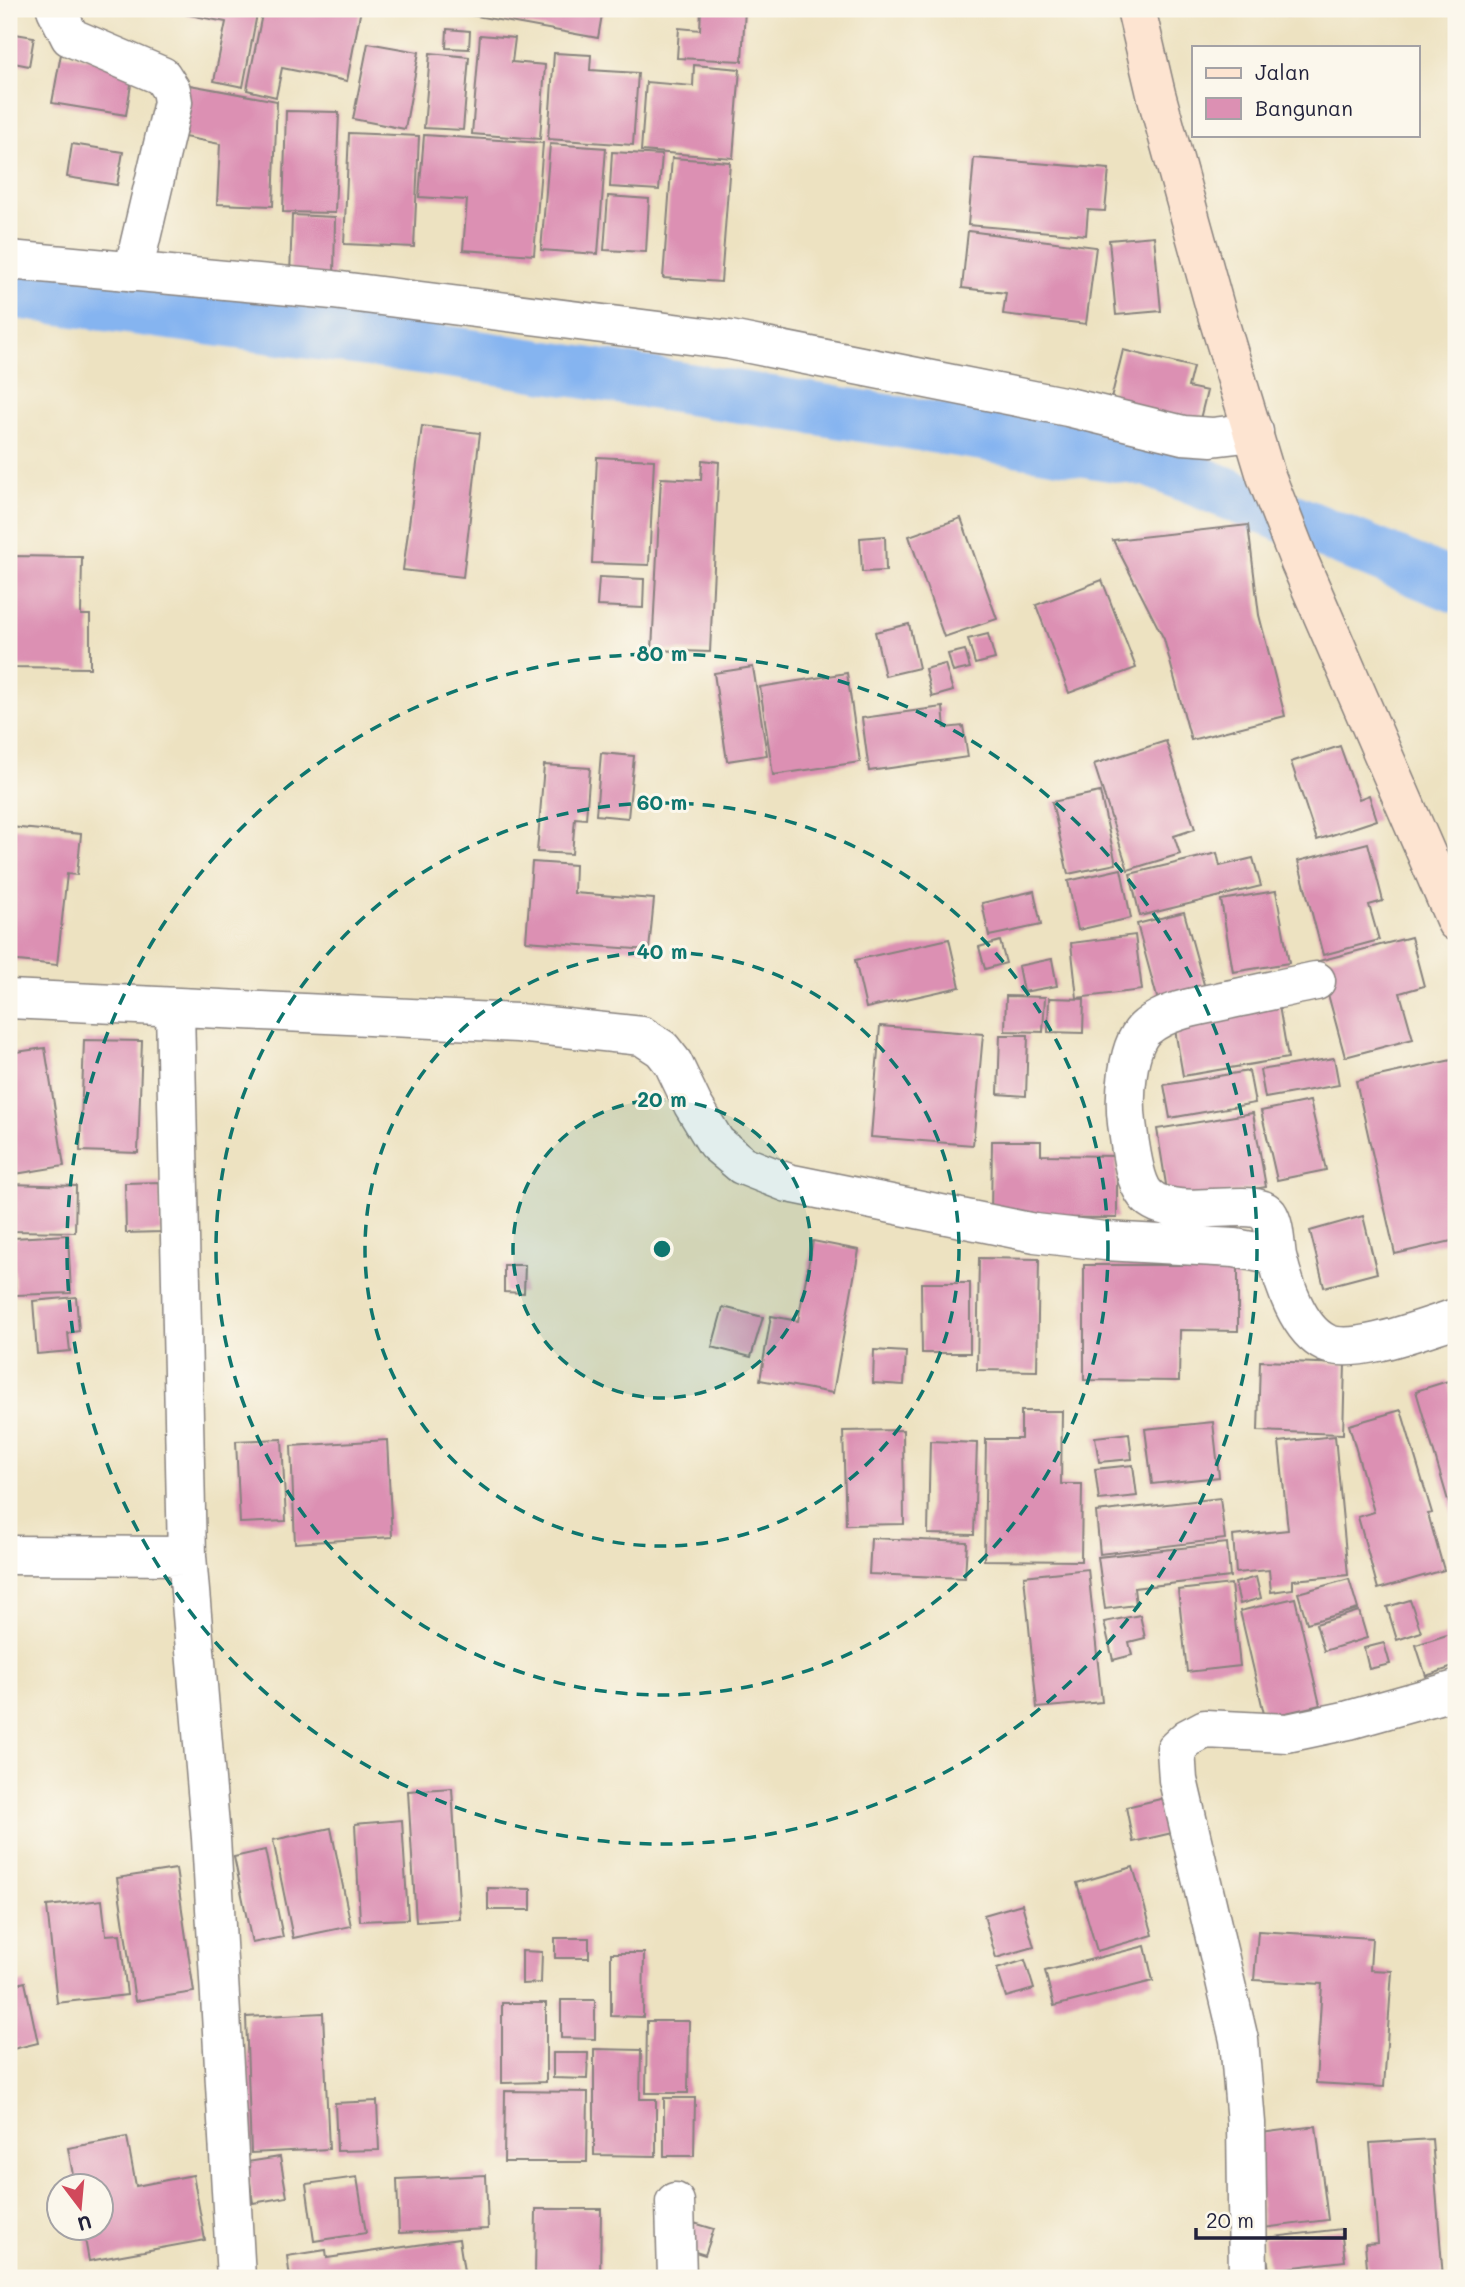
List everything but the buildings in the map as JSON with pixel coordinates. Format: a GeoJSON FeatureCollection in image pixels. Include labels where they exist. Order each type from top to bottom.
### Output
{"type":"FeatureCollection","features":[{"type":"Feature","properties":{"kind":"main road"},"geometry":{"type":"LineString","coordinates":[[1136,9],[1156,94],[1216,310],[1266,476],[1300,564],[1456,922]]}},
{"type":"Feature","properties":{"kind":"street"},"geometry":{"type":"LineString","coordinates":[[56,9],[70,37],[162,76],[171,90],[173,102],[133,272]]}},
{"type":"Feature","properties":{"kind":"street"},"geometry":{"type":"LineString","coordinates":[[9,260],[333,290],[730,340],[1068,407],[1183,435],[1212,437],[1254,432]]}},
{"type":"Feature","properties":{"kind":"street"},"geometry":{"type":"LineString","coordinates":[[1316,981],[1174,1012],[1145,1027],[1133,1045],[1125,1103],[1134,1168],[1146,1195],[1165,1206],[1206,1210],[1253,1207],[1265,1210],[1271,1217],[1283,1282],[1294,1307],[1308,1328],[1326,1343],[1349,1346],[1376,1343],[1456,1318]]}},
{"type":"Feature","properties":{"kind":"street"},"geometry":{"type":"LineString","coordinates":[[9,999],[175,1009],[518,1023],[642,1036],[662,1049],[673,1063],[693,1105],[716,1143],[742,1165],[788,1183],[1035,1233],[1105,1241],[1235,1248],[1277,1256]]}},
{"type":"Feature","properties":{"kind":"street"},"geometry":{"type":"LineString","coordinates":[[175,1009],[187,1556],[211,1838],[236,2278]]}},
{"type":"Feature","properties":{"kind":"street"},"geometry":{"type":"LineString","coordinates":[[9,1555],[187,1556]]}},
{"type":"Feature","properties":{"kind":"street"},"geometry":{"type":"LineString","coordinates":[[1248,2278],[1246,2123],[1239,2040],[1178,1780],[1176,1749],[1188,1738],[1205,1729],[1287,1733],[1349,1720],[1456,1690]]}},
{"type":"Feature","properties":{"kind":"street"},"geometry":{"type":"LineString","coordinates":[[675,2202],[677,2278]]}},
{"type":"Feature","properties":{"kind":"waterway"},"geometry":{"type":"LineString","coordinates":[[9,292],[471,355],[1149,461],[1456,587]]}}]}
